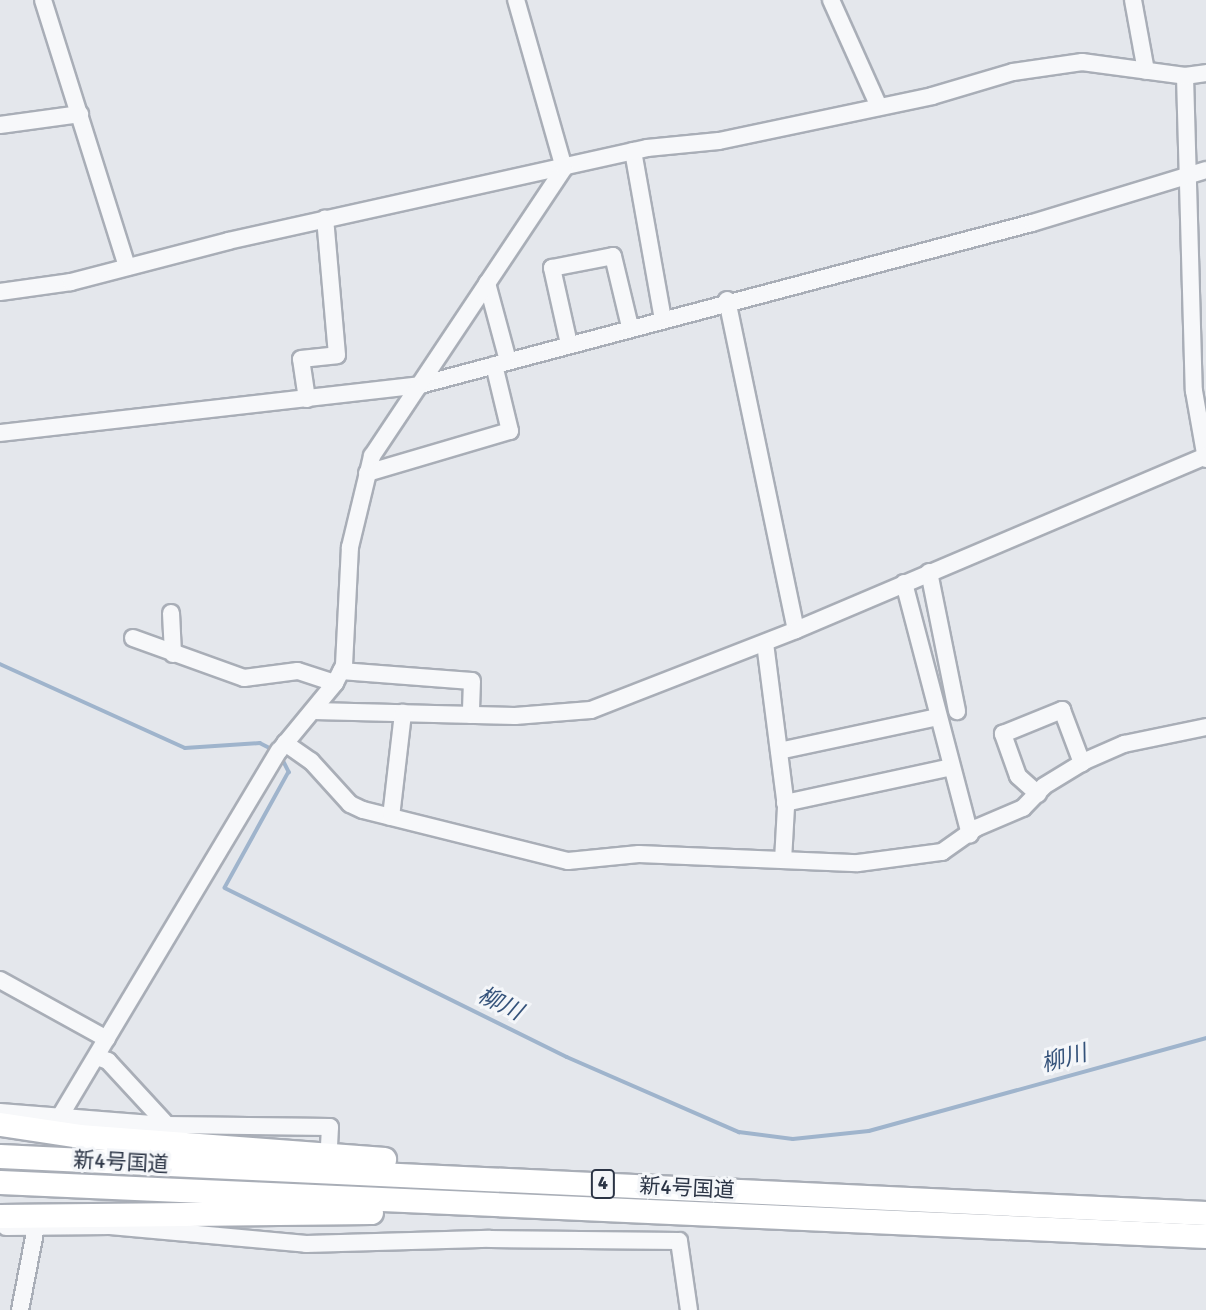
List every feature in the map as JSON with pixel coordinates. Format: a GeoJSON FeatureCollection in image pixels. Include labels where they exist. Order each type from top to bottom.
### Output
{"type":"FeatureCollection","features":[{"type":"Feature","properties":{"kind":"highway"},"geometry":{"type":"LineString","coordinates":[[0,1124],[79,1136],[416,1162],[547,1181]]}},
{"type":"Feature","properties":{"kind":"highway","name":"新4号国道"},"geometry":{"type":"LineString","coordinates":[[0,1156],[1206,1213]]}},
{"type":"Feature","properties":{"kind":"highway","name":"新4号国道"},"geometry":{"type":"LineString","coordinates":[[0,1182],[1206,1236]]}},
{"type":"Feature","properties":{"kind":"highway"},"geometry":{"type":"LineString","coordinates":[[0,1216],[281,1216],[479,1204]]}},
{"type":"Feature","properties":{"kind":"street"},"geometry":{"type":"LineString","coordinates":[[43,0],[127,267]]}},
{"type":"Feature","properties":{"kind":"street"},"geometry":{"type":"LineString","coordinates":[[59,1118],[285,743],[314,711],[338,677],[350,547],[372,456],[564,168],[516,0]]}},
{"type":"Feature","properties":{"kind":"street"},"geometry":{"type":"LineString","coordinates":[[831,0],[879,107]]}},
{"type":"Feature","properties":{"kind":"street"},"geometry":{"type":"LineString","coordinates":[[1133,0],[1146,71]]}},
{"type":"Feature","properties":{"kind":"street"},"geometry":{"type":"LineString","coordinates":[[0,292],[71,282],[325,219],[633,151],[719,141],[879,107],[1013,72],[1082,62],[1185,76],[1206,73]]}},
{"type":"Feature","properties":{"kind":"street"},"geometry":{"type":"LineString","coordinates":[[314,711],[471,715],[591,710],[765,643],[1206,458],[1194,391],[1185,173],[1185,76]]}},
{"type":"Feature","properties":{"kind":"street"},"geometry":{"type":"LineString","coordinates":[[0,125],[80,114]]}},
{"type":"Feature","properties":{"kind":"street"},"geometry":{"type":"LineString","coordinates":[[633,151],[663,318]]}},
{"type":"Feature","properties":{"kind":"street"},"geometry":{"type":"LineString","coordinates":[[0,433],[420,385],[727,300],[1032,223],[1185,173],[1206,170]]}},
{"type":"Feature","properties":{"kind":"street"},"geometry":{"type":"LineString","coordinates":[[307,399],[301,359],[337,355],[325,219]]}},
{"type":"Feature","properties":{"kind":"street"},"geometry":{"type":"LineString","coordinates":[[569,344],[552,268],[613,256],[630,327]]}},
{"type":"Feature","properties":{"kind":"street"},"geometry":{"type":"LineString","coordinates":[[367,473],[510,431],[487,283]]}},
{"type":"Feature","properties":{"kind":"street"},"geometry":{"type":"LineString","coordinates":[[727,300],[796,630]]}},
{"type":"Feature","properties":{"kind":"street"},"geometry":{"type":"LineString","coordinates":[[929,572],[957,711]]}},
{"type":"Feature","properties":{"kind":"street"},"geometry":{"type":"LineString","coordinates":[[904,583],[970,834]]}},
{"type":"Feature","properties":{"kind":"street"},"geometry":{"type":"LineString","coordinates":[[171,612],[173,654]]}},
{"type":"Feature","properties":{"kind":"street"},"geometry":{"type":"LineString","coordinates":[[133,638],[244,678],[298,671],[338,677],[472,681],[471,715]]}},
{"type":"Feature","properties":{"kind":"street"},"geometry":{"type":"LineString","coordinates":[[765,643],[785,803],[783,860]]}},
{"type":"Feature","properties":{"kind":"street"},"geometry":{"type":"LineString","coordinates":[[1038,794],[1018,776],[1003,734],[1062,709],[1082,763]]}},
{"type":"Feature","properties":{"kind":"street"},"geometry":{"type":"LineString","coordinates":[[391,817],[403,713]]}},
{"type":"Feature","properties":{"kind":"street"},"geometry":{"type":"LineString","coordinates":[[779,751],[939,717]]}},
{"type":"Feature","properties":{"kind":"street"},"geometry":{"type":"LineString","coordinates":[[285,743],[311,761],[351,804],[391,817],[568,861],[639,854],[858,863],[942,852],[970,834],[1023,808],[1082,763],[1124,744],[1206,727]]}},
{"type":"Feature","properties":{"kind":"street"},"geometry":{"type":"LineString","coordinates":[[785,803],[951,767]]}},
{"type":"Feature","properties":{"kind":"street"},"geometry":{"type":"LineString","coordinates":[[0,980],[107,1039]]}},
{"type":"Feature","properties":{"kind":"street"},"geometry":{"type":"LineString","coordinates":[[97,1057],[108,1061],[167,1125]]}},
{"type":"Feature","properties":{"kind":"street"},"geometry":{"type":"LineString","coordinates":[[0,1112],[167,1125],[330,1128],[329,1148]]}},
{"type":"Feature","properties":{"kind":"street"},"geometry":{"type":"LineString","coordinates":[[325,1241],[326,1223]]}},
{"type":"Feature","properties":{"kind":"street"},"geometry":{"type":"LineString","coordinates":[[0,1227],[110,1226],[306,1244],[325,1241],[679,1241],[689,1310]]}},
{"type":"Feature","properties":{"kind":"street"},"geometry":{"type":"LineString","coordinates":[[20,1310],[36,1227]]}},
{"type":"Feature","properties":{"kind":"waterway","name":"柳川"},"geometry":{"type":"LineString","coordinates":[[0,664],[185,748],[260,743],[274,750]]}},
{"type":"Feature","properties":{"kind":"waterway","name":"柳川"},"geometry":{"type":"LineString","coordinates":[[282,758],[289,772],[225,888],[567,1057],[739,1132],[793,1139],[869,1131],[1206,1038]]}}]}
